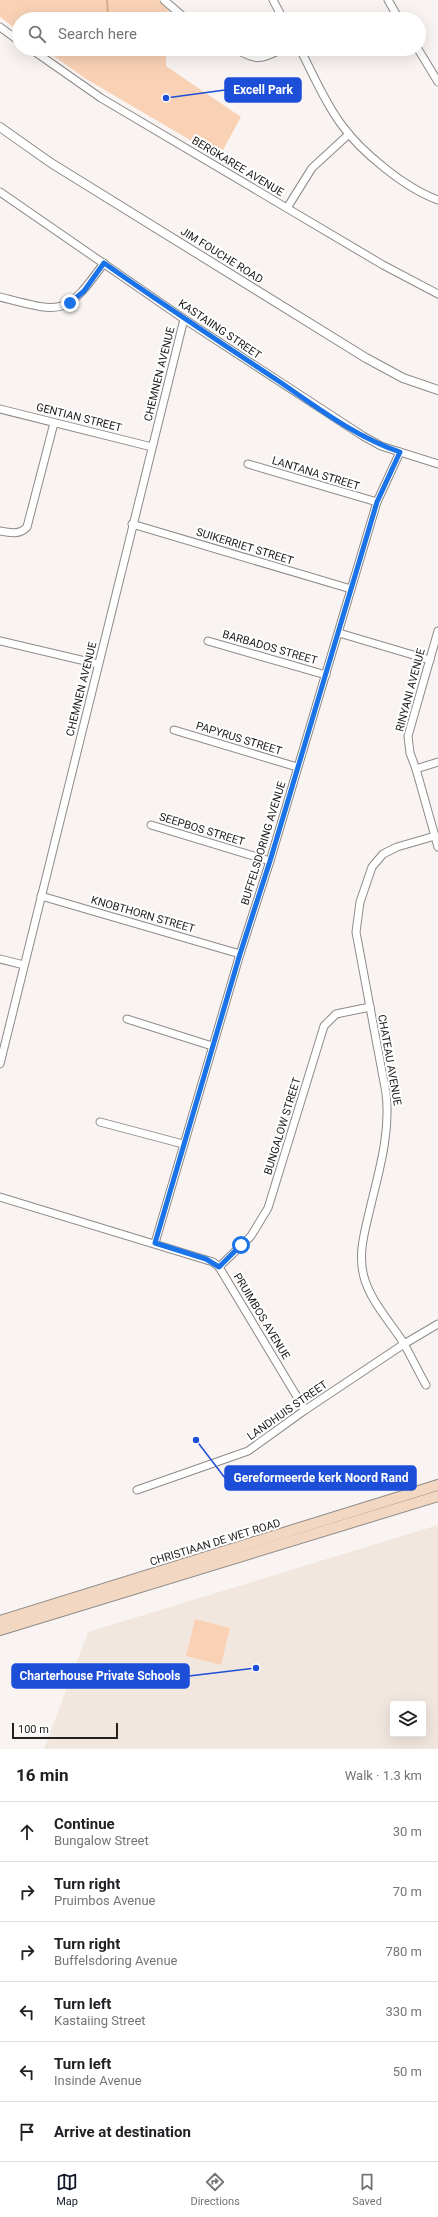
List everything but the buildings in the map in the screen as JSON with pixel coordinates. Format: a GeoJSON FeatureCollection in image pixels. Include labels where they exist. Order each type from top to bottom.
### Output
{"type":"FeatureCollection","features":[{"type":"Feature","properties":{"kind":"main road","name":"CHRISTIAAN DE WET ROAD"},"geometry":{"type":"LineString","coordinates":[[0,1621],[438,1485]]}},
{"type":"Feature","properties":{"kind":"main road","name":"CHRISTIAAN DE WET ROAD"},"geometry":{"type":"LineString","coordinates":[[0,1630],[438,1496]]}},
{"type":"Feature","properties":{"kind":"street"},"geometry":{"type":"LineString","coordinates":[[164,0],[178,12]]}},
{"type":"Feature","properties":{"kind":"street"},"geometry":{"type":"LineString","coordinates":[[273,0],[279,12]]}},
{"type":"Feature","properties":{"kind":"street"},"geometry":{"type":"LineString","coordinates":[[388,0],[395,12]]}},
{"type":"Feature","properties":{"kind":"street"},"geometry":{"type":"LineString","coordinates":[[0,27],[12,36]]}},
{"type":"Feature","properties":{"kind":"street","name":"BERGKAREE AVENUE"},"geometry":{"type":"LineString","coordinates":[[40,56],[101,98],[413,283],[438,294]]}},
{"type":"Feature","properties":{"kind":"street"},"geometry":{"type":"LineString","coordinates":[[249,56],[259,59],[266,56]]}},
{"type":"Feature","properties":{"kind":"street"},"geometry":{"type":"LineString","coordinates":[[304,56],[336,116],[349,134],[405,184],[417,192],[438,200]]}},
{"type":"Feature","properties":{"kind":"street"},"geometry":{"type":"LineString","coordinates":[[422,56],[438,82]]}},
{"type":"Feature","properties":{"kind":"street","name":"JIM FOUCHE ROAD"},"geometry":{"type":"LineString","coordinates":[[0,127],[52,163],[373,362],[403,378],[438,390]]}},
{"type":"Feature","properties":{"kind":"street"},"geometry":{"type":"LineString","coordinates":[[287,208],[312,168],[349,134]]}},
{"type":"Feature","properties":{"kind":"street","name":"KASTAIING STREET"},"geometry":{"type":"LineString","coordinates":[[0,192],[184,319],[363,436],[400,452],[438,464]]}},
{"type":"Feature","properties":{"kind":"street"},"geometry":{"type":"LineString","coordinates":[[0,297],[41,307],[63,306],[77,298],[104,263]]}},
{"type":"Feature","properties":{"kind":"street","name":"CHEMNEN AVENUE"},"geometry":{"type":"LineString","coordinates":[[0,1064],[132,524],[184,319]]}},
{"type":"Feature","properties":{"kind":"street","name":"GENTIAN STREET"},"geometry":{"type":"LineString","coordinates":[[0,409],[152,447]]}},
{"type":"Feature","properties":{"kind":"street"},"geometry":{"type":"LineString","coordinates":[[0,531],[14,534],[27,527],[54,423]]}},
{"type":"Feature","properties":{"kind":"street","name":"BUFFELSDORING AVENUE"},"geometry":{"type":"LineString","coordinates":[[155,1243],[212,1046],[270,861],[377,502],[400,452]]}},
{"type":"Feature","properties":{"kind":"street","name":"LANTANA STREET"},"geometry":{"type":"LineString","coordinates":[[248,464],[377,502]]}},
{"type":"Feature","properties":{"kind":"street","name":"SUIKERRIET STREET"},"geometry":{"type":"LineString","coordinates":[[132,524],[351,589]]}},
{"type":"Feature","properties":{"kind":"street","name":"RINYANI AVENUE"},"geometry":{"type":"LineString","coordinates":[[438,632],[408,736],[410,753],[438,847]]}},
{"type":"Feature","properties":{"kind":"street"},"geometry":{"type":"LineString","coordinates":[[339,633],[430,660]]}},
{"type":"Feature","properties":{"kind":"street"},"geometry":{"type":"LineString","coordinates":[[0,641],[98,664]]}},
{"type":"Feature","properties":{"kind":"street","name":"BARBADOS STREET"},"geometry":{"type":"LineString","coordinates":[[208,641],[326,675]]}},
{"type":"Feature","properties":{"kind":"street","name":"PAPYRUS STREET"},"geometry":{"type":"LineString","coordinates":[[174,730],[297,767]]}},
{"type":"Feature","properties":{"kind":"street"},"geometry":{"type":"LineString","coordinates":[[416,769],[438,762]]}},
{"type":"Feature","properties":{"kind":"street","name":"SEEPBOS STREET"},"geometry":{"type":"LineString","coordinates":[[151,825],[270,861]]}},
{"type":"Feature","properties":{"kind":"street","name":"CHATEAU AVENUE"},"geometry":{"type":"LineString","coordinates":[[426,1385],[404,1344],[371,1293],[364,1277],[362,1264],[363,1240],[384,1145],[388,1118],[386,1093],[356,932],[360,902],[367,878],[377,860],[388,850],[435,836]]}},
{"type":"Feature","properties":{"kind":"street","name":"KNOBTHORN STREET"},"geometry":{"type":"LineString","coordinates":[[41,896],[240,954]]}},
{"type":"Feature","properties":{"kind":"street"},"geometry":{"type":"LineString","coordinates":[[0,959],[24,965]]}},
{"type":"Feature","properties":{"kind":"street","name":"BUNGALOW STREET"},"geometry":{"type":"LineString","coordinates":[[219,1267],[251,1236],[268,1208],[324,1026],[336,1014],[370,1007]]}},
{"type":"Feature","properties":{"kind":"street"},"geometry":{"type":"LineString","coordinates":[[127,1019],[212,1046]]}},
{"type":"Feature","properties":{"kind":"street"},"geometry":{"type":"LineString","coordinates":[[100,1122],[183,1144]]}},
{"type":"Feature","properties":{"kind":"street","name":"PRUIMBOS AVENUE"},"geometry":{"type":"LineString","coordinates":[[0,1197],[206,1259],[219,1267],[305,1410]]}},
{"type":"Feature","properties":{"kind":"street","name":"LANDHUIS STREET"},"geometry":{"type":"LineString","coordinates":[[137,1490],[242,1453],[404,1344],[438,1324]]}},
{"type":"Feature","properties":{"kind":"shaded area"},"geometry":{"type":"Polygon","coordinates":[[[0,0],[158,0],[170,12],[12,12],[12,26],[0,17],[0,0]]]}},
{"type":"Feature","properties":{"kind":"shaded area"},"geometry":{"type":"Polygon","coordinates":[[[54,56],[166,56],[166,66],[241,117],[219,157],[86,79],[54,56]]]}},
{"type":"Feature","properties":{"kind":"shaded area"},"geometry":{"type":"Polygon","coordinates":[[[438,1525],[438,1749],[44,1749],[88,1632],[438,1525]]]}},
{"type":"Feature","properties":{"kind":"shaded area"},"geometry":{"type":"Polygon","coordinates":[[[195,1619],[230,1628],[221,1665],[186,1656],[195,1619]]]}},
{"type":"Feature","properties":{"kind":"waterway"},"geometry":{"type":"LineString","coordinates":[[107,0],[108,12]]}},
{"type":"Feature","properties":{"kind":"place","name":"Excell Park"},"geometry":{"type":"Point","coordinates":[166,98]}},
{"type":"Feature","properties":{"kind":"place","name":"Gereformeerde kerk Noord Rand"},"geometry":{"type":"Point","coordinates":[196,1440]}},
{"type":"Feature","properties":{"kind":"place","name":"Charterhouse Private Schools"},"geometry":{"type":"Point","coordinates":[256,1668]}},
{"type":"Feature","properties":{"kind":"route"},"geometry":{"type":"LineString","coordinates":[[70,303],[84,291],[104,263],[184,319],[331,416],[381,446],[400,452],[377,502],[270,861],[212,1046],[155,1243],[206,1259],[219,1267],[241,1245]]}}]}
